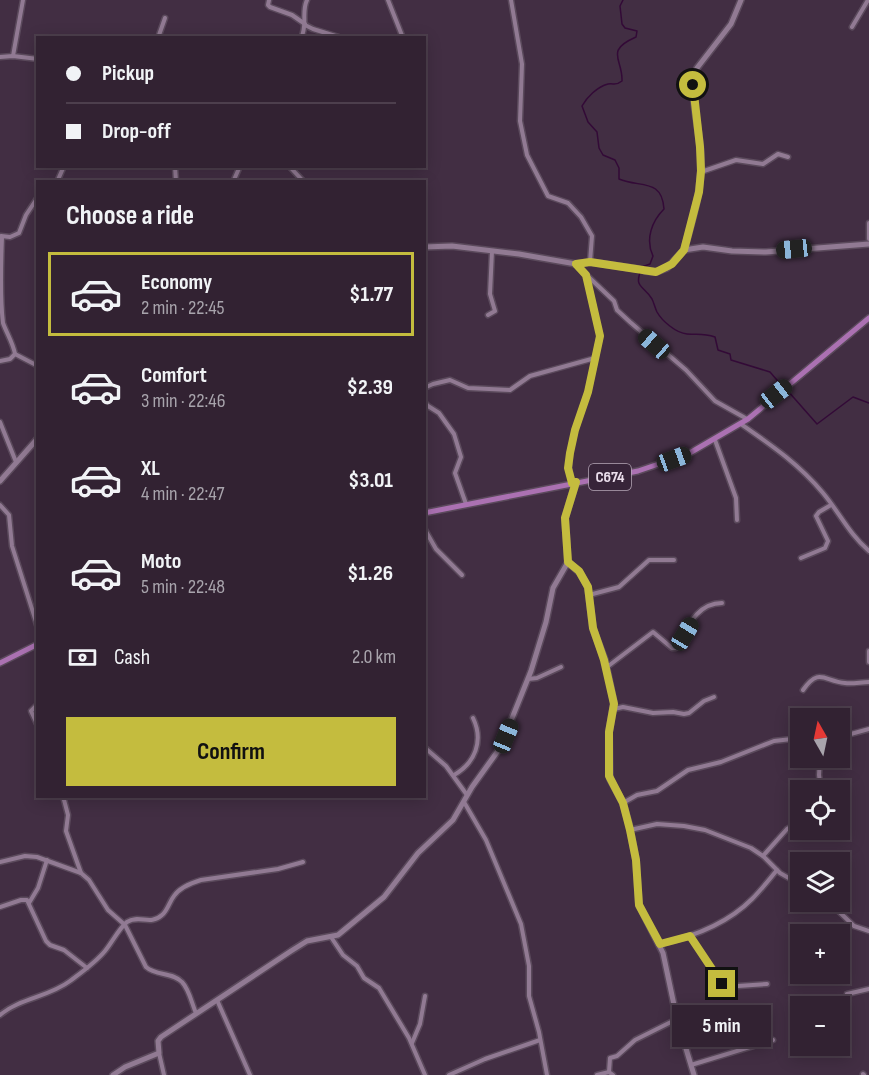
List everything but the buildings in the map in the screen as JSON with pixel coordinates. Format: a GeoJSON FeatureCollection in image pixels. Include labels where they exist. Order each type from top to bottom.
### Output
{"type":"FeatureCollection","features":[{"type":"Feature","properties":{"kind":"main road","name":"C674"},"geometry":{"type":"LineString","coordinates":[[426,513],[638,471],[688,454],[715,440],[744,420],[869,318]]}},
{"type":"Feature","properties":{"kind":"main road"},"geometry":{"type":"LineString","coordinates":[[0,663],[36,645]]}},
{"type":"Feature","properties":{"kind":"street"},"geometry":{"type":"LineString","coordinates":[[13,56],[23,0]]}},
{"type":"Feature","properties":{"kind":"street"},"geometry":{"type":"LineString","coordinates":[[269,0],[270,7],[292,15],[312,29],[335,36]]}},
{"type":"Feature","properties":{"kind":"street"},"geometry":{"type":"LineString","coordinates":[[302,36],[305,24],[304,9],[308,0]]}},
{"type":"Feature","properties":{"kind":"street"},"geometry":{"type":"LineString","coordinates":[[388,0],[402,36]]}},
{"type":"Feature","properties":{"kind":"street"},"geometry":{"type":"LineString","coordinates":[[511,0],[517,24],[522,64],[520,121],[525,149],[548,195],[568,203],[581,217],[592,236],[590,262]]}},
{"type":"Feature","properties":{"kind":"street"},"geometry":{"type":"LineString","coordinates":[[426,247],[452,246],[576,264],[590,262],[656,272],[667,268],[684,250],[699,192],[700,147],[693,85],[694,74],[731,24],[741,0]]}},
{"type":"Feature","properties":{"kind":"street"},"geometry":{"type":"LineString","coordinates":[[852,27],[868,0]]}},
{"type":"Feature","properties":{"kind":"street"},"geometry":{"type":"LineString","coordinates":[[159,36],[165,18]]}},
{"type":"Feature","properties":{"kind":"street"},"geometry":{"type":"LineString","coordinates":[[0,57],[36,59]]}},
{"type":"Feature","properties":{"kind":"street"},"geometry":{"type":"LineString","coordinates":[[701,171],[736,160],[763,164],[778,154],[788,157]]}},
{"type":"Feature","properties":{"kind":"street"},"geometry":{"type":"LineString","coordinates":[[292,168],[302,180]]}},
{"type":"Feature","properties":{"kind":"street"},"geometry":{"type":"LineString","coordinates":[[15,354],[14,344],[3,323],[0,299],[1,236],[10,237],[19,233],[26,215],[36,200]]}},
{"type":"Feature","properties":{"kind":"street"},"geometry":{"type":"LineString","coordinates":[[869,223],[869,239]]}},
{"type":"Feature","properties":{"kind":"street"},"geometry":{"type":"LineString","coordinates":[[684,250],[703,248],[766,252],[869,244]]}},
{"type":"Feature","properties":{"kind":"street"},"geometry":{"type":"LineString","coordinates":[[488,315],[495,311],[490,294],[492,251]]}},
{"type":"Feature","properties":{"kind":"street"},"geometry":{"type":"LineString","coordinates":[[576,264],[614,302],[617,310],[686,370],[715,401],[744,420],[796,463],[853,536],[869,551]]}},
{"type":"Feature","properties":{"kind":"street"},"geometry":{"type":"LineString","coordinates":[[164,1075],[158,1039],[308,941],[338,934],[384,897],[418,853],[450,824],[500,748],[528,679],[546,622],[551,596],[568,562],[565,518],[574,483],[568,468],[570,453],[588,392],[600,336],[586,275]]}},
{"type":"Feature","properties":{"kind":"street"},"geometry":{"type":"LineString","coordinates":[[0,361],[10,359],[15,354]]}},
{"type":"Feature","properties":{"kind":"street"},"geometry":{"type":"LineString","coordinates":[[15,354],[36,365]]}},
{"type":"Feature","properties":{"kind":"street"},"geometry":{"type":"LineString","coordinates":[[426,387],[450,380],[468,388],[510,390],[530,376],[595,358]]}},
{"type":"Feature","properties":{"kind":"street"},"geometry":{"type":"LineString","coordinates":[[426,403],[439,413],[454,434],[461,457],[455,473],[466,505]]}},
{"type":"Feature","properties":{"kind":"street"},"geometry":{"type":"LineString","coordinates":[[0,422],[16,462]]}},
{"type":"Feature","properties":{"kind":"street"},"geometry":{"type":"LineString","coordinates":[[0,481],[36,440]]}},
{"type":"Feature","properties":{"kind":"street"},"geometry":{"type":"LineString","coordinates":[[715,440],[736,498],[737,520]]}},
{"type":"Feature","properties":{"kind":"street"},"geometry":{"type":"LineString","coordinates":[[0,505],[9,515],[12,546],[36,622]]}},
{"type":"Feature","properties":{"kind":"street"},"geometry":{"type":"LineString","coordinates":[[801,558],[825,548],[828,541],[816,516],[831,505]]}},
{"type":"Feature","properties":{"kind":"street"},"geometry":{"type":"LineString","coordinates":[[426,531],[440,554],[462,575]]}},
{"type":"Feature","properties":{"kind":"street"},"geometry":{"type":"LineString","coordinates":[[589,595],[619,587],[650,560],[674,560]]}},
{"type":"Feature","properties":{"kind":"street"},"geometry":{"type":"LineString","coordinates":[[568,562],[582,575],[588,587],[593,628],[614,701],[609,732],[609,776],[623,803],[630,830],[636,860],[639,905],[660,944],[668,967],[677,1019],[694,1075]]}},
{"type":"Feature","properties":{"kind":"street"},"geometry":{"type":"LineString","coordinates":[[606,667],[653,632],[672,648],[676,648],[700,610],[710,603],[722,603]]}},
{"type":"Feature","properties":{"kind":"street"},"geometry":{"type":"LineString","coordinates":[[869,651],[869,662]]}},
{"type":"Feature","properties":{"kind":"street"},"geometry":{"type":"LineString","coordinates":[[528,679],[537,678],[561,668]]}},
{"type":"Feature","properties":{"kind":"street"},"geometry":{"type":"LineString","coordinates":[[803,690],[808,682],[820,676],[847,683],[869,682]]}},
{"type":"Feature","properties":{"kind":"street"},"geometry":{"type":"LineString","coordinates":[[613,709],[623,707],[653,713],[684,714],[714,697]]}},
{"type":"Feature","properties":{"kind":"street"},"geometry":{"type":"LineString","coordinates":[[36,706],[31,711],[36,722]]}},
{"type":"Feature","properties":{"kind":"street"},"geometry":{"type":"LineString","coordinates":[[453,775],[467,766],[476,750],[479,734],[473,718]]}},
{"type":"Feature","properties":{"kind":"street"},"geometry":{"type":"LineString","coordinates":[[850,734],[869,729]]}},
{"type":"Feature","properties":{"kind":"street"},"geometry":{"type":"LineString","coordinates":[[623,803],[637,795],[657,791],[688,770],[721,762],[774,741],[790,739]]}},
{"type":"Feature","properties":{"kind":"street"},"geometry":{"type":"LineString","coordinates":[[426,749],[442,761],[467,796]]}},
{"type":"Feature","properties":{"kind":"street"},"geometry":{"type":"LineString","coordinates":[[64,798],[68,815],[66,831],[81,873]]}},
{"type":"Feature","properties":{"kind":"street"},"geometry":{"type":"LineString","coordinates":[[464,802],[486,840],[521,924],[529,966],[529,996],[547,1075]]}},
{"type":"Feature","properties":{"kind":"street"},"geometry":{"type":"LineString","coordinates":[[630,830],[657,824],[695,828],[741,843],[764,856],[777,870],[790,878]]}},
{"type":"Feature","properties":{"kind":"street"},"geometry":{"type":"LineString","coordinates":[[764,856],[790,827]]}},
{"type":"Feature","properties":{"kind":"street"},"geometry":{"type":"LineString","coordinates":[[0,862],[25,856],[48,860],[81,873],[89,880],[108,910],[124,925],[146,967],[182,982],[196,1014]]}},
{"type":"Feature","properties":{"kind":"street"},"geometry":{"type":"LineString","coordinates":[[29,903],[39,888],[48,860]]}},
{"type":"Feature","properties":{"kind":"street"},"geometry":{"type":"LineString","coordinates":[[0,1016],[12,1007],[61,987],[87,968],[106,950],[124,925],[138,919],[147,921],[159,918],[174,896],[189,884],[278,869],[303,862]]}},
{"type":"Feature","properties":{"kind":"street"},"geometry":{"type":"LineString","coordinates":[[660,944],[690,936],[735,914],[752,900],[777,870]]}},
{"type":"Feature","properties":{"kind":"street"},"geometry":{"type":"LineString","coordinates":[[0,908],[27,900],[46,941],[64,950],[87,968]]}},
{"type":"Feature","properties":{"kind":"street"},"geometry":{"type":"LineString","coordinates":[[839,912],[854,926],[869,931]]}},
{"type":"Feature","properties":{"kind":"street"},"geometry":{"type":"LineString","coordinates":[[690,936],[722,984],[738,986],[766,984]]}},
{"type":"Feature","properties":{"kind":"street"},"geometry":{"type":"LineString","coordinates":[[331,937],[343,955],[352,961],[364,978],[379,988],[412,1044],[425,1075]]}},
{"type":"Feature","properties":{"kind":"street"},"geometry":{"type":"LineString","coordinates":[[847,994],[869,989]]}},
{"type":"Feature","properties":{"kind":"street"},"geometry":{"type":"LineString","coordinates":[[412,1044],[420,1024],[425,996]]}},
{"type":"Feature","properties":{"kind":"street"},"geometry":{"type":"LineString","coordinates":[[217,1000],[250,1075]]}},
{"type":"Feature","properties":{"kind":"street"},"geometry":{"type":"LineString","coordinates":[[597,1075],[611,1073],[610,1058],[617,1056],[635,1040],[677,1019]]}},
{"type":"Feature","properties":{"kind":"street"},"geometry":{"type":"LineString","coordinates":[[448,1075],[540,1040]]}},
{"type":"Feature","properties":{"kind":"street"},"geometry":{"type":"LineString","coordinates":[[691,1065],[773,1040]]}},
{"type":"Feature","properties":{"kind":"street"},"geometry":{"type":"LineString","coordinates":[[113,1075],[125,1067],[159,1053]]}},
{"type":"Feature","properties":{"kind":"waterway"},"geometry":{"type":"LineString","coordinates":[[623,0],[620,6],[622,24],[625,28],[637,31],[636,37],[626,42],[618,51],[622,81],[600,87],[582,106],[588,122],[597,132],[599,148],[603,155],[615,160],[619,168],[619,179],[654,188],[662,199],[664,209],[656,219],[650,237],[653,256],[650,264],[642,267],[638,279],[640,286],[649,294],[659,315],[670,326],[687,334],[715,337],[718,350],[730,354],[731,360],[770,372],[783,387]]}},
{"type":"Feature","properties":{"kind":"waterway"},"geometry":{"type":"LineString","coordinates":[[787,390],[817,424],[853,397],[869,403]]}},
{"type":"Feature","properties":{"kind":"route"},"geometry":{"type":"LineString","coordinates":[[693,85],[702,160],[699,192],[684,250],[667,268],[656,272],[590,262],[576,264],[586,275],[600,336],[588,392],[570,453],[568,468],[572,483],[576,482],[565,523],[568,562],[579,571],[588,587],[595,638],[603,655],[614,701],[609,732],[609,776],[621,797],[630,830],[636,860],[639,905],[660,944],[690,936],[722,984]]}}]}
